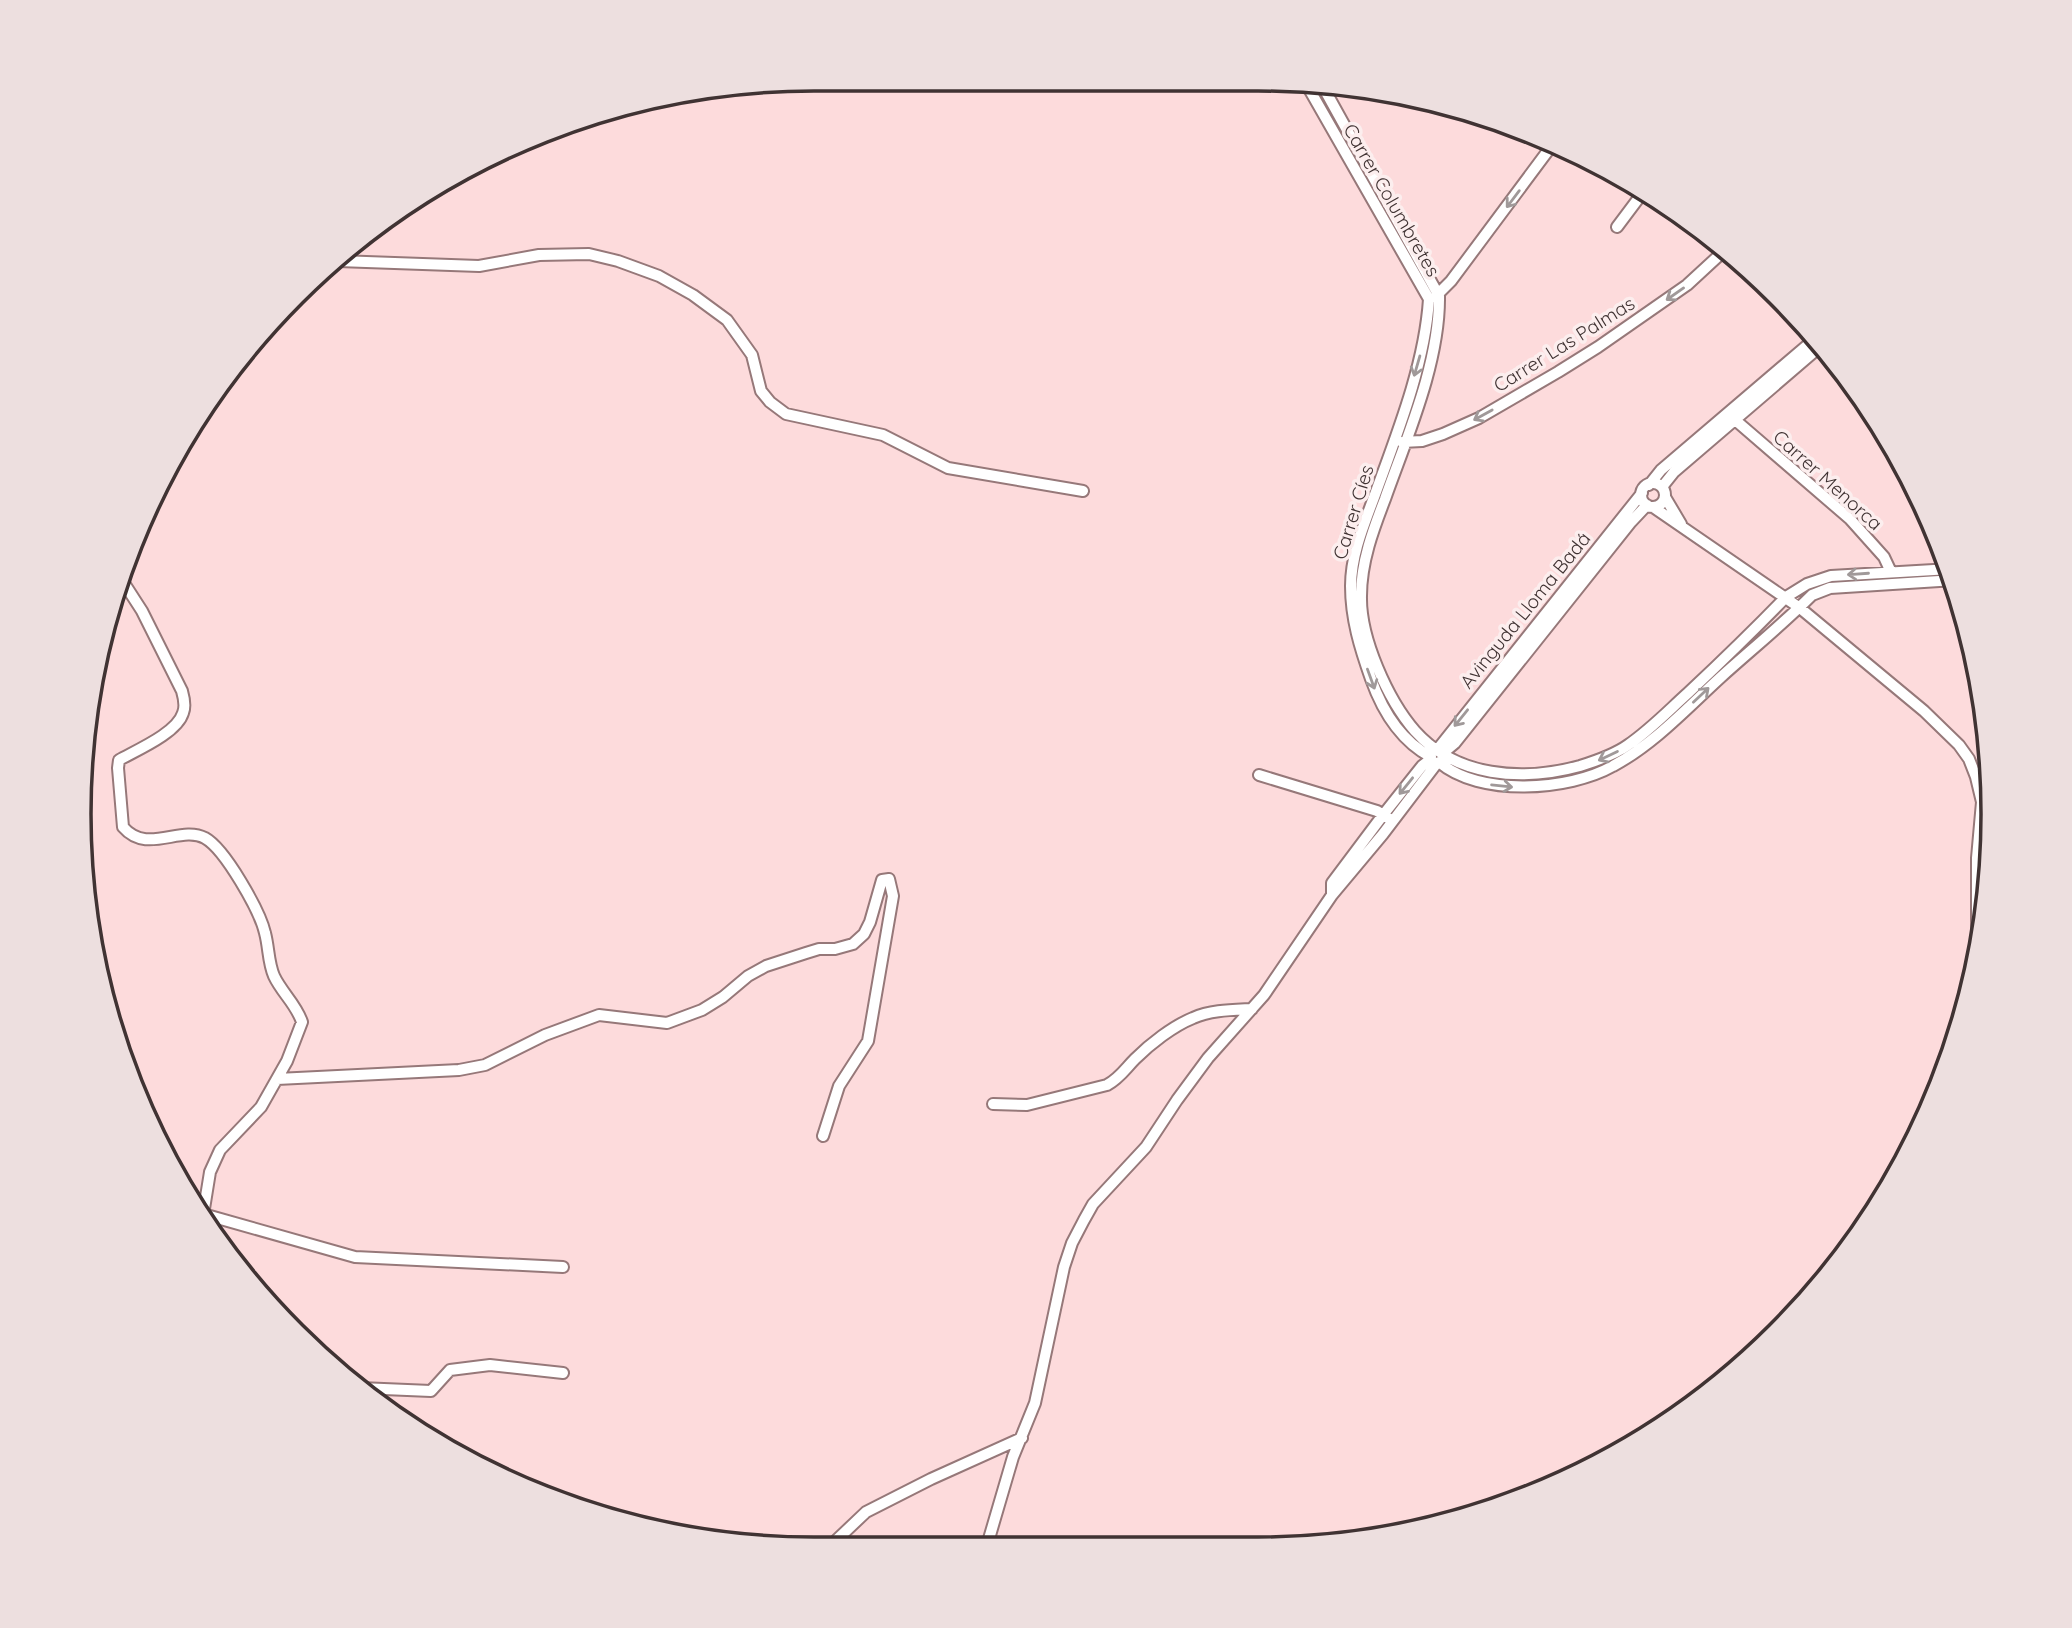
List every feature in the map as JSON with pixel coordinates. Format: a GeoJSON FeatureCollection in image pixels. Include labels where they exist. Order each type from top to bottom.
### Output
{"type":"FeatureCollection","features":[{"type":"Feature","properties":{"kind":"street","name":"Carrer Columbretes"},"geometry":{"type":"LineString","coordinates":[[1312,94],[1434,298]]}},
{"type":"Feature","properties":{"kind":"street","name":"Carrer Columbretes"},"geometry":{"type":"LineString","coordinates":[[1327,95],[1434,298]]}},
{"type":"Feature","properties":{"kind":"street"},"geometry":{"type":"LineString","coordinates":[[1434,298],[1547,152]]}},
{"type":"Feature","properties":{"kind":"street"},"geometry":{"type":"LineString","coordinates":[[1616,227],[1638,199]]}},
{"type":"Feature","properties":{"kind":"street"},"geometry":{"type":"LineString","coordinates":[[348,261],[478,266],[539,255],[589,254],[618,261],[659,276],[693,295],[727,320],[752,355],[761,391],[769,402],[786,414],[883,435],[948,468],[1083,491]]}},
{"type":"Feature","properties":{"kind":"street","name":"Carrer Las Palmas"},"geometry":{"type":"LineString","coordinates":[[1399,442],[1422,441],[1467,423],[1558,372],[1687,285],[1718,256]]}},
{"type":"Feature","properties":{"kind":"street","name":"Carrer Cíes"},"geometry":{"type":"LineString","coordinates":[[1434,298],[1439,316],[1434,344],[1399,442],[1369,542],[1360,598],[1369,642],[1386,688],[1403,717],[1451,771],[1493,786],[1514,788],[1573,780],[1610,768],[1654,738],[1812,595],[1830,588],[1943,581]]}},
{"type":"Feature","properties":{"kind":"street","name":"Avinguda Lloma Badá"},"geometry":{"type":"LineString","coordinates":[[1437,756],[1661,470],[1808,344]]}},
{"type":"Feature","properties":{"kind":"street"},"geometry":{"type":"LineString","coordinates":[[1650,506],[1662,503],[1663,492],[1674,472],[1814,352]]}},
{"type":"Feature","properties":{"kind":"street","name":"Carrer Menorca"},"geometry":{"type":"LineString","coordinates":[[1734,419],[1850,519],[1884,557],[1891,572]]}},
{"type":"Feature","properties":{"kind":"street"},"geometry":{"type":"LineString","coordinates":[[1683,526],[1656,484],[1645,489],[1643,500],[1650,506],[1786,597],[1924,711],[1959,745],[1969,759],[1980,794]]}},
{"type":"Feature","properties":{"kind":"street","name":"Avinguda Lloma Badá"},"geometry":{"type":"LineString","coordinates":[[990,1537],[1013,1457],[1035,1403],[1072,1243],[1093,1204],[1146,1147],[1209,1058],[1284,967],[1334,893],[1332,883],[1388,818],[1422,766],[1455,744],[1631,522],[1650,506]]}},
{"type":"Feature","properties":{"kind":"street","name":"Carrer Cíes"},"geometry":{"type":"LineString","coordinates":[[1437,756],[1501,775],[1538,775],[1597,761],[1626,747],[1657,723],[1786,597],[1807,584],[1831,576],[1938,570]]}},
{"type":"Feature","properties":{"kind":"street"},"geometry":{"type":"LineString","coordinates":[[127,588],[142,611],[182,691],[184,712],[174,726],[119,760],[117,768],[123,827],[128,832],[150,839],[174,838],[187,833],[205,838],[226,861],[260,918],[266,935],[268,958],[275,977],[298,1010],[302,1022],[297,1040],[261,1107],[219,1150],[210,1172],[205,1203]]}},
{"type":"Feature","properties":{"kind":"street"},"geometry":{"type":"LineString","coordinates":[[1259,775],[1377,811],[1388,818]]}},
{"type":"Feature","properties":{"kind":"street"},"geometry":{"type":"LineString","coordinates":[[1977,884],[1981,813]]}},
{"type":"Feature","properties":{"kind":"street"},"geometry":{"type":"LineString","coordinates":[[277,1079],[458,1070],[485,1065],[545,1035],[599,1015],[667,1023],[681,1019],[723,997],[748,976],[766,966],[820,949],[835,949],[853,944],[864,934],[870,922],[882,880],[889,879],[893,896],[868,1041],[839,1086],[823,1136]]}},
{"type":"Feature","properties":{"kind":"street"},"geometry":{"type":"LineString","coordinates":[[993,1104],[1027,1105],[1107,1085],[1118,1079],[1134,1060],[1152,1045],[1191,1018],[1214,1012],[1252,1009]]}},
{"type":"Feature","properties":{"kind":"street"},"geometry":{"type":"LineString","coordinates":[[214,1217],[355,1257],[563,1267]]}},
{"type":"Feature","properties":{"kind":"street"},"geometry":{"type":"LineString","coordinates":[[375,1389],[431,1391],[450,1370],[490,1365],[563,1373]]}},
{"type":"Feature","properties":{"kind":"street"},"geometry":{"type":"LineString","coordinates":[[840,1537],[866,1512],[1022,1438]]}}]}
